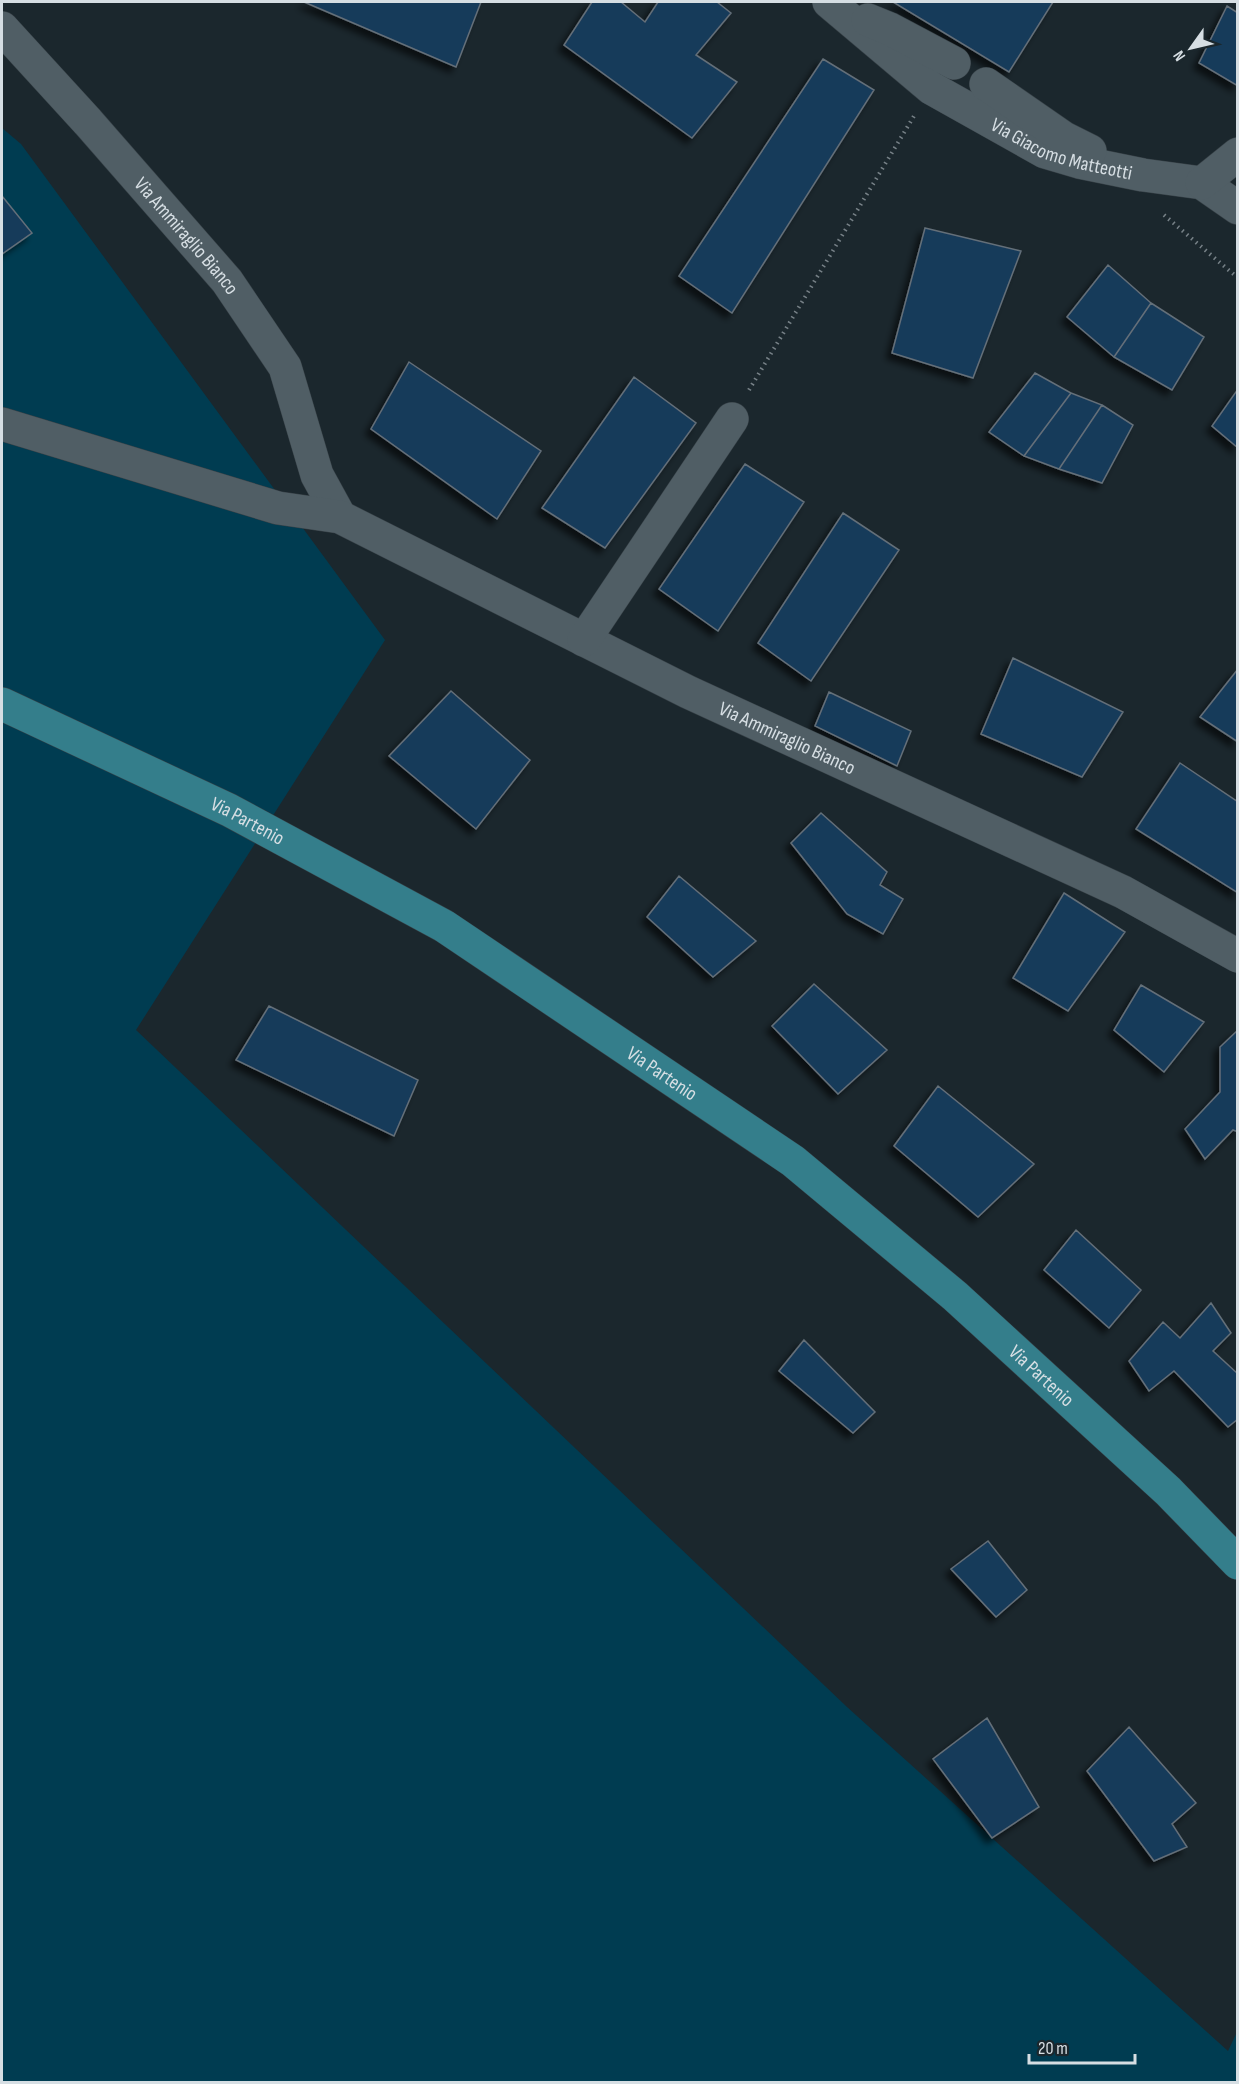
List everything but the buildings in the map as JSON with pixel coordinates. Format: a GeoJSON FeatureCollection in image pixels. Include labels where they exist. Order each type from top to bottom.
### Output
{"type":"FeatureCollection","features":[{"type":"Feature","properties":{"kind":"main road","name":"Via Partenio"},"geometry":{"type":"LineString","coordinates":[[2,704],[229,810],[444,926],[793,1161],[955,1296],[1168,1491],[1238,1563]]}},
{"type":"Feature","properties":{"kind":"street","name":"Via Giacomo Matteotti"},"geometry":{"type":"LineString","coordinates":[[834,5],[890,29],[954,63]]}},
{"type":"Feature","properties":{"kind":"street","name":"Via Giacomo Matteotti"},"geometry":{"type":"LineString","coordinates":[[834,5],[931,88],[1045,152],[1079,162],[1143,175]]}},
{"type":"Feature","properties":{"kind":"street","name":"Via Ammiraglio Bianco"},"geometry":{"type":"LineString","coordinates":[[2,28],[227,281],[285,367],[317,475],[340,517]]}},
{"type":"Feature","properties":{"kind":"street","name":"Via Giacomo Matteotti"},"geometry":{"type":"LineString","coordinates":[[986,84],[1064,138],[1143,175]]}},
{"type":"Feature","properties":{"kind":"street"},"geometry":{"type":"LineString","coordinates":[[1202,183],[1238,154]]}},
{"type":"Feature","properties":{"kind":"street"},"geometry":{"type":"LineString","coordinates":[[1143,175],[1202,183],[1238,208]]}},
{"type":"Feature","properties":{"kind":"street"},"geometry":{"type":"LineString","coordinates":[[584,640],[732,419]]}},
{"type":"Feature","properties":{"kind":"street","name":"Via Ammiraglio Bianco"},"geometry":{"type":"LineString","coordinates":[[2,424],[278,508],[340,517],[688,692],[1123,892],[1238,956]]}},
{"type":"Feature","properties":{"kind":"street"},"geometry":{"type":"LineString","coordinates":[[278,508],[317,475]]}},
{"type":"Feature","properties":{"kind":"path"},"geometry":{"type":"LineString","coordinates":[[732,419],[931,88]]}},
{"type":"Feature","properties":{"kind":"path"},"geometry":{"type":"LineString","coordinates":[[1162,213],[1238,278]]}},
{"type":"Feature","properties":{"kind":"shaded area"},"geometry":{"type":"Polygon","coordinates":[[[2,128],[21,144],[385,640],[136,1030],[847,1707],[1228,2051],[1237,2032],[1237,2082],[2,2082],[2,128]]]}}]}
